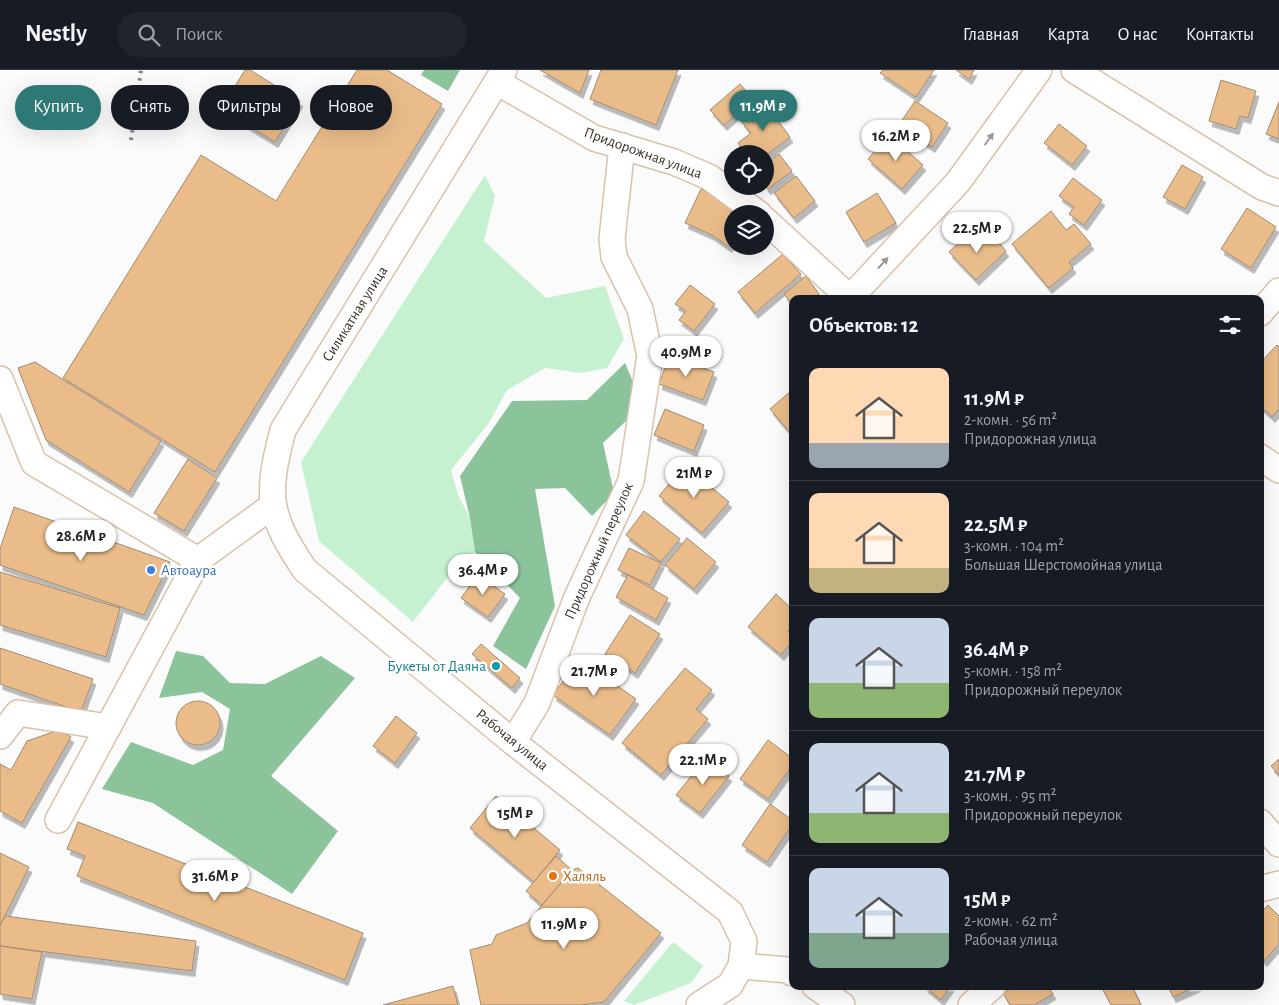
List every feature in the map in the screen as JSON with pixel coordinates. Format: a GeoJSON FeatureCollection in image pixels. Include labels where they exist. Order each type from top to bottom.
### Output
{"type":"FeatureCollection","features":[{"type":"Feature","properties":{"kind":"street"},"geometry":{"type":"LineString","coordinates":[[853,295],[958,182],[1039,70]]}},
{"type":"Feature","properties":{"kind":"street"},"geometry":{"type":"LineString","coordinates":[[1074,70],[1262,187],[1279,192]]}},
{"type":"Feature","properties":{"kind":"street","name":"Придорожная улица"},"geometry":{"type":"LineString","coordinates":[[501,76],[574,128],[594,138],[674,162],[709,177],[747,205]]}},
{"type":"Feature","properties":{"kind":"street","name":"Силикатная улица"},"geometry":{"type":"LineString","coordinates":[[305,570],[286,542],[272,506],[273,470],[283,430],[501,76]]}},
{"type":"Feature","properties":{"kind":"street","name":"Придорожный переулок"},"geometry":{"type":"LineString","coordinates":[[513,742],[537,703],[578,597],[631,481],[650,356],[640,309],[614,257],[612,238],[622,146]]}},
{"type":"Feature","properties":{"kind":"street"},"geometry":{"type":"LineString","coordinates":[[774,228],[847,295]]}},
{"type":"Feature","properties":{"kind":"street"},"geometry":{"type":"LineString","coordinates":[[1264,308],[1279,291]]}},
{"type":"Feature","properties":{"kind":"street"},"geometry":{"type":"LineString","coordinates":[[0,380],[34,463],[198,560]]}},
{"type":"Feature","properties":{"kind":"street"},"geometry":{"type":"LineString","coordinates":[[1264,460],[1279,470]]}},
{"type":"Feature","properties":{"kind":"street"},"geometry":{"type":"LineString","coordinates":[[58,820],[198,560],[272,506]]}},
{"type":"Feature","properties":{"kind":"street","name":"Рабочая улица"},"geometry":{"type":"LineString","coordinates":[[305,570],[513,742],[730,912],[744,941],[741,966]]}},
{"type":"Feature","properties":{"kind":"street"},"geometry":{"type":"LineString","coordinates":[[0,736],[18,714],[108,726]]}},
{"type":"Feature","properties":{"kind":"street"},"geometry":{"type":"LineString","coordinates":[[1264,827],[1279,844]]}},
{"type":"Feature","properties":{"kind":"street"},"geometry":{"type":"LineString","coordinates":[[1264,888],[1279,884]]}},
{"type":"Feature","properties":{"kind":"street"},"geometry":{"type":"LineString","coordinates":[[699,1005],[730,985],[741,966],[789,970]]}},
{"type":"Feature","properties":{"kind":"street"},"geometry":{"type":"LineString","coordinates":[[821,990],[842,1005]]}},
{"type":"Feature","properties":{"kind":"street"},"geometry":{"type":"LineString","coordinates":[[971,1005],[988,990]]}},
{"type":"Feature","properties":{"kind":"green space"},"geometry":{"type":"Polygon","coordinates":[[[424,70],[460,70],[448,91],[421,75],[424,70]]]}},
{"type":"Feature","properties":{"kind":"green space"},"geometry":{"type":"Polygon","coordinates":[[[485,175],[495,196],[484,241],[546,298],[605,286],[624,339],[607,368],[581,373],[545,368],[507,390],[489,423],[451,470],[458,495],[470,518],[475,552],[464,556],[413,622],[319,541],[301,462],[485,175]]]}},
{"type":"Feature","properties":{"kind":"green space"},"geometry":{"type":"Polygon","coordinates":[[[625,363],[633,382],[626,421],[603,443],[614,493],[592,516],[565,488],[535,489],[555,606],[526,669],[493,646],[520,598],[475,552],[470,518],[460,476],[512,401],[587,400],[625,363]]]}},
{"type":"Feature","properties":{"kind":"green space"},"geometry":{"type":"Polygon","coordinates":[[[176,651],[203,656],[230,683],[265,684],[321,656],[355,678],[271,776],[338,831],[292,894],[153,803],[102,789],[131,742],[193,765],[223,750],[230,709],[202,692],[159,698],[176,651]]]}},
{"type":"Feature","properties":{"kind":"green space"},"geometry":{"type":"Polygon","coordinates":[[[673,942],[703,966],[691,983],[634,1005],[624,1001],[673,942]]]}},
{"type":"Feature","properties":{"kind":"building"},"geometry":{"type":"Polygon","coordinates":[[[245,70],[250,70],[274,85],[236,85],[245,70]]]}},
{"type":"Feature","properties":{"kind":"building"},"geometry":{"type":"Polygon","coordinates":[[[357,70],[387,70],[442,104],[215,472],[63,378],[201,155],[276,201],[320,130],[392,130],[392,85],[348,85],[357,70]]]}},
{"type":"Feature","properties":{"kind":"building"},"geometry":{"type":"Polygon","coordinates":[[[540,70],[589,70],[580,93],[540,70]]]}},
{"type":"Feature","properties":{"kind":"building"},"geometry":{"type":"Polygon","coordinates":[[[601,70],[678,70],[656,125],[590,99],[601,70]]]}},
{"type":"Feature","properties":{"kind":"building"},"geometry":{"type":"Polygon","coordinates":[[[883,70],[934,70],[916,97],[880,73],[883,70]]]}},
{"type":"Feature","properties":{"kind":"building"},"geometry":{"type":"Polygon","coordinates":[[[956,70],[974,70],[969,79],[956,70]]]}},
{"type":"Feature","properties":{"kind":"building"},"geometry":{"type":"Polygon","coordinates":[[[1221,80],[1256,91],[1248,118],[1240,116],[1236,129],[1209,121],[1221,80]]]}},
{"type":"Feature","properties":{"kind":"building"},"geometry":{"type":"Polygon","coordinates":[[[740,84],[753,99],[724,125],[710,110],[740,84]]]}},
{"type":"Feature","properties":{"kind":"building"},"geometry":{"type":"Polygon","coordinates":[[[915,101],[948,123],[932,147],[899,125],[915,101]]]}},
{"type":"Feature","properties":{"kind":"building"},"geometry":{"type":"Polygon","coordinates":[[[1279,102],[1279,139],[1266,134],[1279,102]]]}},
{"type":"Feature","properties":{"kind":"building"},"geometry":{"type":"Polygon","coordinates":[[[765,103],[790,137],[774,149],[774,145],[739,145],[738,143],[751,133],[741,121],[765,103]]]}},
{"type":"Feature","properties":{"kind":"building"},"geometry":{"type":"Polygon","coordinates":[[[1059,124],[1087,146],[1072,165],[1044,143],[1059,124]]]}},
{"type":"Feature","properties":{"kind":"building"},"geometry":{"type":"Polygon","coordinates":[[[255,130],[282,130],[275,142],[255,130]]]}},
{"type":"Feature","properties":{"kind":"building"},"geometry":{"type":"Polygon","coordinates":[[[889,135],[923,165],[902,189],[868,159],[889,135]]]}},
{"type":"Feature","properties":{"kind":"building"},"geometry":{"type":"Polygon","coordinates":[[[779,154],[792,171],[774,184],[774,158],[779,154]]]}},
{"type":"Feature","properties":{"kind":"building"},"geometry":{"type":"Polygon","coordinates":[[[1182,165],[1203,177],[1185,209],[1163,197],[1182,165]]]}},
{"type":"Feature","properties":{"kind":"building"},"geometry":{"type":"Polygon","coordinates":[[[796,176],[815,201],[794,218],[774,193],[796,176]]]}},
{"type":"Feature","properties":{"kind":"building"},"geometry":{"type":"Polygon","coordinates":[[[1073,178],[1102,200],[1084,225],[1069,214],[1074,207],[1059,196],[1073,178]]]}},
{"type":"Feature","properties":{"kind":"building"},"geometry":{"type":"Polygon","coordinates":[[[701,189],[732,205],[724,205],[724,243],[712,235],[685,223],[701,189]]]}},
{"type":"Feature","properties":{"kind":"building"},"geometry":{"type":"Polygon","coordinates":[[[877,193],[896,223],[864,242],[846,212],[877,193]]]}},
{"type":"Feature","properties":{"kind":"building"},"geometry":{"type":"Polygon","coordinates":[[[1247,208],[1276,227],[1251,268],[1221,249],[1247,208]]]}},
{"type":"Feature","properties":{"kind":"building"},"geometry":{"type":"Polygon","coordinates":[[[1051,211],[1066,230],[1074,224],[1091,244],[1069,262],[1073,268],[1049,288],[1012,244],[1051,211]]]}},
{"type":"Feature","properties":{"kind":"building"},"geometry":{"type":"Polygon","coordinates":[[[973,229],[986,243],[993,236],[1006,251],[976,280],[949,252],[973,229]]]}},
{"type":"Feature","properties":{"kind":"building"},"geometry":{"type":"Polygon","coordinates":[[[783,254],[801,274],[755,313],[738,292],[783,254]]]}},
{"type":"Feature","properties":{"kind":"building"},"geometry":{"type":"Polygon","coordinates":[[[806,276],[819,294],[789,295],[789,300],[784,294],[806,276]]]}},
{"type":"Feature","properties":{"kind":"building"},"geometry":{"type":"Polygon","coordinates":[[[690,285],[715,304],[694,331],[679,320],[686,311],[675,304],[690,285]]]}},
{"type":"Feature","properties":{"kind":"building"},"geometry":{"type":"Polygon","coordinates":[[[1277,345],[1279,347],[1279,409],[1272,417],[1264,410],[1264,359],[1277,345]]]}},
{"type":"Feature","properties":{"kind":"building"},"geometry":{"type":"Polygon","coordinates":[[[669,356],[714,372],[703,400],[659,384],[669,356]]]}},
{"type":"Feature","properties":{"kind":"building"},"geometry":{"type":"Polygon","coordinates":[[[35,362],[161,441],[129,492],[46,440],[18,368],[35,362]]]}},
{"type":"Feature","properties":{"kind":"building"},"geometry":{"type":"Polygon","coordinates":[[[789,393],[789,431],[770,409],[789,393]]]}},
{"type":"Feature","properties":{"kind":"building"},"geometry":{"type":"Polygon","coordinates":[[[665,409],[704,425],[694,451],[654,435],[665,409]]]}},
{"type":"Feature","properties":{"kind":"building"},"geometry":{"type":"Polygon","coordinates":[[[188,459],[217,478],[184,531],[154,513],[188,459]]]}},
{"type":"Feature","properties":{"kind":"building"},"geometry":{"type":"Polygon","coordinates":[[[685,465],[729,502],[702,533],[659,496],[685,465]]]}},
{"type":"Feature","properties":{"kind":"building"},"geometry":{"type":"Polygon","coordinates":[[[14,507],[170,562],[144,615],[0,565],[0,549],[14,507]]]}},
{"type":"Feature","properties":{"kind":"building"},"geometry":{"type":"Polygon","coordinates":[[[644,511],[680,539],[661,562],[626,535],[644,511]]]}},
{"type":"Feature","properties":{"kind":"building"},"geometry":{"type":"Polygon","coordinates":[[[687,538],[716,562],[694,589],[665,565],[687,538]]]}},
{"type":"Feature","properties":{"kind":"building"},"geometry":{"type":"Polygon","coordinates":[[[629,548],[661,563],[650,585],[618,570],[629,548]]]}},
{"type":"Feature","properties":{"kind":"building"},"geometry":{"type":"Polygon","coordinates":[[[0,572],[120,608],[106,657],[0,625],[0,572]]]}},
{"type":"Feature","properties":{"kind":"building"},"geometry":{"type":"Polygon","coordinates":[[[478,575],[505,594],[488,617],[461,598],[478,575]]]}},
{"type":"Feature","properties":{"kind":"building"},"geometry":{"type":"Polygon","coordinates":[[[628,575],[668,598],[656,620],[616,597],[628,575]]]}},
{"type":"Feature","properties":{"kind":"building"},"geometry":{"type":"Polygon","coordinates":[[[776,594],[789,606],[789,646],[781,655],[748,627],[776,594]]]}},
{"type":"Feature","properties":{"kind":"building"},"geometry":{"type":"Polygon","coordinates":[[[630,615],[660,634],[635,673],[605,654],[630,615]]]}},
{"type":"Feature","properties":{"kind":"building","name":"Букеты от Даяна"},"geometry":{"type":"Polygon","coordinates":[[[481,644],[520,678],[512,688],[472,654],[481,644]]]}},
{"type":"Feature","properties":{"kind":"building"},"geometry":{"type":"Polygon","coordinates":[[[0,648],[93,679],[81,712],[0,684],[0,648]]]}},
{"type":"Feature","properties":{"kind":"building"},"geometry":{"type":"Polygon","coordinates":[[[579,659],[636,699],[610,735],[553,695],[579,659]]]}},
{"type":"Feature","properties":{"kind":"building"},"geometry":{"type":"Polygon","coordinates":[[[685,668],[712,690],[696,709],[708,719],[661,775],[622,743],[685,668]]]}},
{"type":"Feature","properties":{"kind":"building"},"geometry":{"type":"Polygon","coordinates":[[[194,701],[202,701],[214,707],[220,723],[214,739],[202,745],[194,745],[182,739],[176,727],[176,719],[182,707],[194,701]]]}},
{"type":"Feature","properties":{"kind":"building"},"geometry":{"type":"Polygon","coordinates":[[[396,716],[417,733],[395,763],[373,746],[396,716]]]}},
{"type":"Feature","properties":{"kind":"building"},"geometry":{"type":"Polygon","coordinates":[[[59,730],[71,737],[22,823],[0,811],[0,764],[11,770],[27,741],[59,730]]]}},
{"type":"Feature","properties":{"kind":"building"},"geometry":{"type":"Polygon","coordinates":[[[768,740],[789,756],[789,770],[768,799],[740,779],[768,740]]]}},
{"type":"Feature","properties":{"kind":"building"},"geometry":{"type":"Polygon","coordinates":[[[706,758],[729,776],[700,813],[676,795],[706,758]]]}},
{"type":"Feature","properties":{"kind":"building"},"geometry":{"type":"Polygon","coordinates":[[[1279,759],[1279,775],[1271,766],[1279,759]]]}},
{"type":"Feature","properties":{"kind":"building"},"geometry":{"type":"Polygon","coordinates":[[[496,796],[560,850],[534,882],[470,828],[496,796]]]}},
{"type":"Feature","properties":{"kind":"building"},"geometry":{"type":"Polygon","coordinates":[[[770,804],[789,818],[789,829],[767,862],[742,845],[770,804]]]}},
{"type":"Feature","properties":{"kind":"building"},"geometry":{"type":"Polygon","coordinates":[[[78,822],[363,933],[345,980],[77,876],[85,856],[67,849],[78,822]]]}},
{"type":"Feature","properties":{"kind":"building"},"geometry":{"type":"Polygon","coordinates":[[[0,853],[29,867],[0,926],[0,853]]]}},
{"type":"Feature","properties":{"kind":"building","name":"Халяль"},"geometry":{"type":"Polygon","coordinates":[[[556,856],[572,870],[542,905],[526,891],[556,856]]]}},
{"type":"Feature","properties":{"kind":"building"},"geometry":{"type":"Polygon","coordinates":[[[578,868],[661,933],[604,1002],[581,1005],[481,1005],[470,950],[492,944],[496,935],[527,923],[572,870],[578,868]]]}},
{"type":"Feature","properties":{"kind":"building"},"geometry":{"type":"Polygon","coordinates":[[[1268,905],[1279,916],[1279,944],[1264,961],[1264,910],[1268,905]]]}},
{"type":"Feature","properties":{"kind":"building"},"geometry":{"type":"Polygon","coordinates":[[[5,916],[196,941],[192,971],[0,946],[0,926],[5,916]]]}},
{"type":"Feature","properties":{"kind":"building"},"geometry":{"type":"Polygon","coordinates":[[[0,946],[42,952],[32,999],[0,994],[0,946]]]}},
{"type":"Feature","properties":{"kind":"building"},"geometry":{"type":"Polygon","coordinates":[[[453,986],[458,1005],[383,1005],[453,986]]]}},
{"type":"Feature","properties":{"kind":"building"},"geometry":{"type":"Polygon","coordinates":[[[929,990],[948,990],[941,1000],[929,990]]]}},
{"type":"Feature","properties":{"kind":"building"},"geometry":{"type":"Polygon","coordinates":[[[1008,990],[1050,990],[1053,994],[1034,1005],[1010,1005],[1003,993],[1008,990]]]}},
{"type":"Feature","properties":{"kind":"building"},"geometry":{"type":"Polygon","coordinates":[[[1103,990],[1134,990],[1141,1005],[1111,1005],[1103,990]]]}},
{"type":"Feature","properties":{"kind":"building"},"geometry":{"type":"Polygon","coordinates":[[[1170,990],[1189,990],[1173,997],[1170,990]]]}},
{"type":"Feature","properties":{"kind":"railway"},"geometry":{"type":"LineString","coordinates":[[131,140],[141,70]]}},
{"type":"Feature","properties":{"kind":"place","name":"Автоаура"},"geometry":{"type":"Point","coordinates":[151,570]}},
{"type":"Feature","properties":{"kind":"place","name":"Букеты от Даяна"},"geometry":{"type":"Point","coordinates":[496,666]}},
{"type":"Feature","properties":{"kind":"place","name":"Халяль"},"geometry":{"type":"Point","coordinates":[553,876]}}]}
